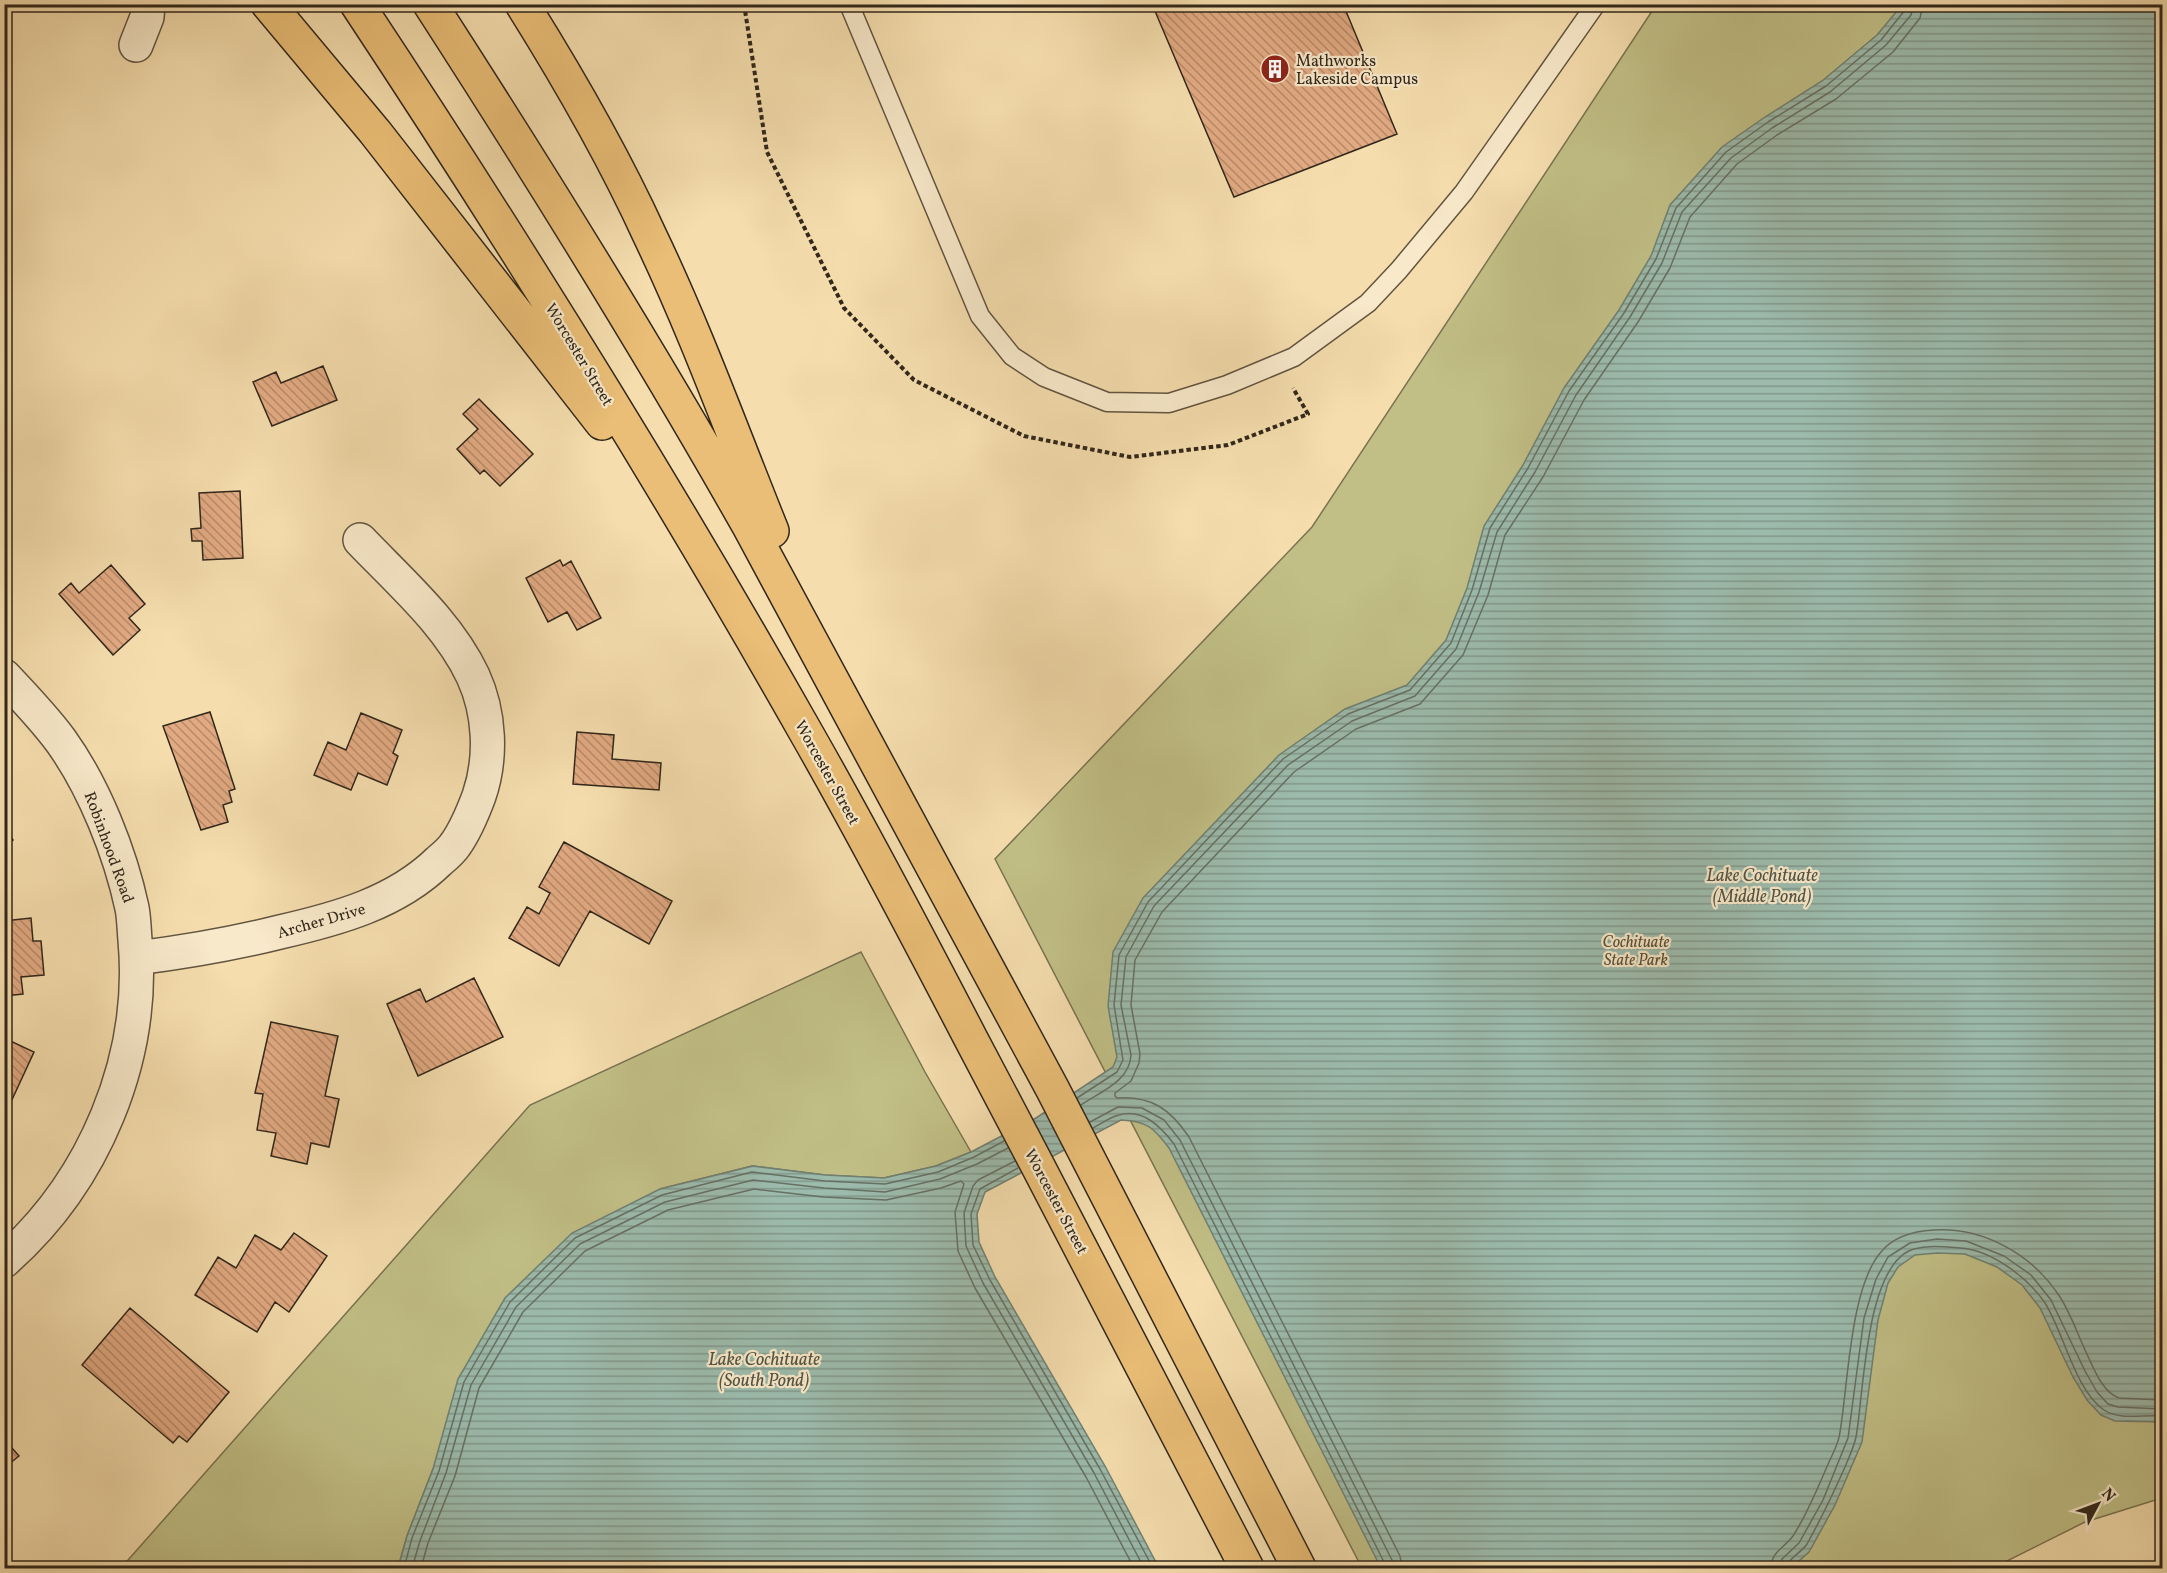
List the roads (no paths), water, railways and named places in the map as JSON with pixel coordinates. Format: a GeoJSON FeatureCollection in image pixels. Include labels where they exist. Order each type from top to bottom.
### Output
{"type":"FeatureCollection","features":[{"type":"Feature","properties":{"kind":"highway"},"geometry":{"type":"LineString","coordinates":[[268,4],[375,132],[696,544]]}},
{"type":"Feature","properties":{"kind":"highway","name":"Worcester Street"},"geometry":{"type":"LineString","coordinates":[[357,4],[540,288],[772,673],[850,811],[1052,1191],[1247,1569]]}},
{"type":"Feature","properties":{"kind":"highway"},"geometry":{"type":"LineString","coordinates":[[430,4],[563,214],[712,460],[1052,1088],[1299,1569]]}},
{"type":"Feature","properties":{"kind":"highway"},"geometry":{"type":"LineString","coordinates":[[522,4],[588,112],[651,237],[682,306],[809,621],[855,722]]}},
{"type":"Feature","properties":{"kind":"street"},"geometry":{"type":"LineString","coordinates":[[136,45],[147,17],[147,4]]}},
{"type":"Feature","properties":{"kind":"street","name":"Archer Drive"},"geometry":{"type":"LineString","coordinates":[[137,958],[219,947],[327,921],[363,909],[400,892],[428,872],[455,845],[464,830],[484,780],[488,745],[485,710],[473,676],[454,643],[360,540]]}},
{"type":"Feature","properties":{"kind":"street","name":"Robinhood Road"},"geometry":{"type":"LineString","coordinates":[[4,676],[33,706],[62,743],[86,783],[104,823],[129,898],[137,958],[136,1003],[129,1047],[117,1093],[97,1140],[46,1217],[4,1261]]}},
{"type":"Feature","properties":{"kind":"lane"},"geometry":{"type":"LineString","coordinates":[[849,4],[980,316],[1012,356],[1044,377],[1107,402],[1169,403],[1227,385],[1294,357],[1368,303],[1464,192],[1596,4]]}},
{"type":"Feature","properties":{"kind":"water","name":"Lake Cochituate (Middle Pond)"},"geometry":{"type":"Polygon","coordinates":[[[1902,5],[2162,5],[2162,1422],[2115,1421],[2101,1415],[2087,1400],[2073,1377],[2040,1308],[2022,1285],[1997,1267],[1965,1254],[1915,1255],[1898,1267],[1888,1283],[1878,1320],[1862,1442],[1835,1505],[1809,1552],[1791,1568],[1381,1568],[1169,1148],[1159,1135],[1144,1124],[1121,1120],[985,1192],[977,1214],[979,1242],[995,1277],[1105,1466],[1159,1568],[398,1568],[407,1536],[433,1469],[458,1379],[505,1298],[572,1233],[660,1189],[753,1166],[825,1175],[884,1178],[936,1166],[971,1152],[1036,1118],[1113,1067],[1117,1057],[1108,1006],[1113,952],[1143,898],[1279,755],[1345,709],[1407,685],[1446,640],[1467,588],[1484,526],[1523,465],[1564,388],[1619,310],[1651,256],[1670,205],[1722,147],[1822,81],[1877,35],[1902,5]]]}},
{"type":"Feature","properties":{"kind":"place","name":"Mathworks Lakeside Campus"},"geometry":{"type":"Point","coordinates":[1275,69]}},
{"type":"Feature","properties":{"kind":"park label","name":"Cochituate State Park"},"geometry":{"type":"Point","coordinates":[1636,950]}},
{"type":"Feature","properties":{"kind":"water label","name":"Lake Cochituate (South Pond)"},"geometry":{"type":"Point","coordinates":[764,1369]}}]}
